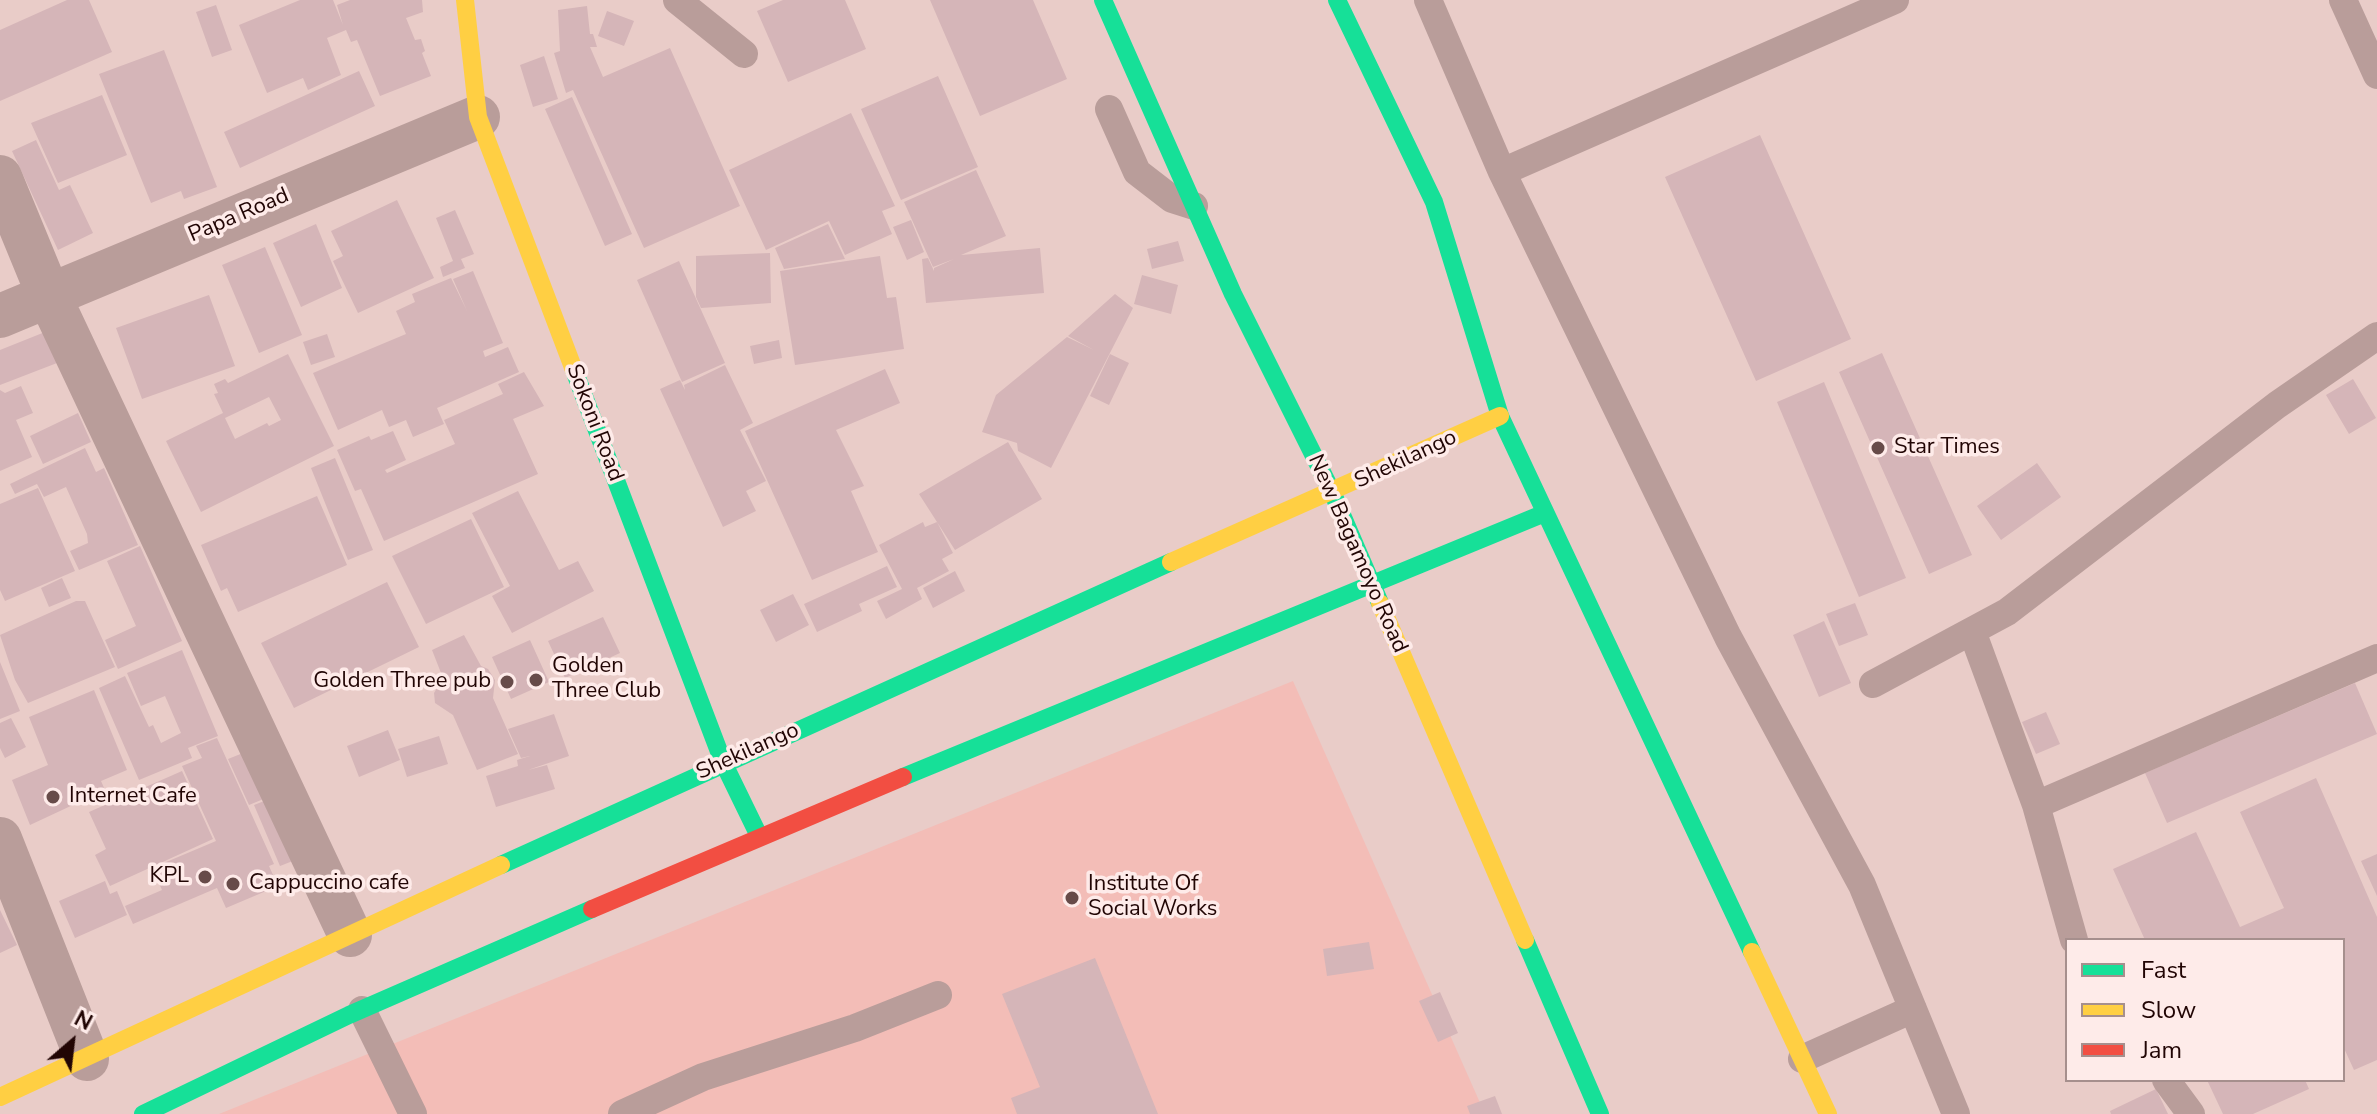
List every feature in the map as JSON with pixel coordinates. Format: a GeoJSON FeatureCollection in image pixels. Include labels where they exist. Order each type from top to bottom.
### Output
{"type":"FeatureCollection","features":[{"type":"Feature","properties":{"kind":"main road","name":"Sokoni Road"},"geometry":{"type":"LineString","coordinates":[[465,0],[478,117],[723,762],[759,836]]}},
{"type":"Feature","properties":{"kind":"main road","name":"New Bagamoyo Road"},"geometry":{"type":"LineString","coordinates":[[1103,0],[1233,294],[1333,494],[1600,1114]]}},
{"type":"Feature","properties":{"kind":"main road"},"geometry":{"type":"LineString","coordinates":[[1337,0],[1434,202],[1500,416],[1828,1114]]}},
{"type":"Feature","properties":{"kind":"main road","name":"Shekilango"},"geometry":{"type":"LineString","coordinates":[[0,1097],[723,762],[1333,494],[1500,416]]}},
{"type":"Feature","properties":{"kind":"main road"},"geometry":{"type":"LineString","coordinates":[[143,1114],[362,1010],[759,836],[1545,513]]}},
{"type":"Feature","properties":{"kind":"street","name":"Papa Road"},"geometry":{"type":"LineString","coordinates":[[0,316],[478,117]]}},
{"type":"Feature","properties":{"kind":"street"},"geometry":{"type":"LineString","coordinates":[[0,177],[49,296],[350,935]]}},
{"type":"Feature","properties":{"kind":"street"},"geometry":{"type":"LineString","coordinates":[[0,839],[87,1059]]}},
{"type":"Feature","properties":{"kind":"lane"},"geometry":{"type":"LineString","coordinates":[[677,0],[744,54]]}},
{"type":"Feature","properties":{"kind":"lane"},"geometry":{"type":"LineString","coordinates":[[1428,0],[1502,172],[1728,637],[1862,885],[1956,1114]]}},
{"type":"Feature","properties":{"kind":"lane"},"geometry":{"type":"LineString","coordinates":[[1502,172],[1895,0]]}},
{"type":"Feature","properties":{"kind":"lane"},"geometry":{"type":"LineString","coordinates":[[2343,0],[2377,75]]}},
{"type":"Feature","properties":{"kind":"lane"},"geometry":{"type":"LineString","coordinates":[[1109,109],[1137,172],[1172,199],[1194,206]]}},
{"type":"Feature","properties":{"kind":"lane"},"geometry":{"type":"LineString","coordinates":[[1873,684],[2007,612],[2277,405],[2377,336]]}},
{"type":"Feature","properties":{"kind":"lane"},"geometry":{"type":"LineString","coordinates":[[1972,631],[2036,805],[2073,938]]}},
{"type":"Feature","properties":{"kind":"lane"},"geometry":{"type":"LineString","coordinates":[[2036,805],[2377,658]]}},
{"type":"Feature","properties":{"kind":"lane"},"geometry":{"type":"LineString","coordinates":[[622,1114],[703,1077],[855,1028],[938,995]]}},
{"type":"Feature","properties":{"kind":"lane"},"geometry":{"type":"LineString","coordinates":[[1802,1059],[1913,1009]]}},
{"type":"Feature","properties":{"kind":"lane"},"geometry":{"type":"LineString","coordinates":[[362,1010],[413,1114]]}},
{"type":"Feature","properties":{"kind":"lane"},"geometry":{"type":"LineString","coordinates":[[2167,1082],[2191,1114]]}},
{"type":"Feature","properties":{"kind":"shaded area","name":"Institute Of Social Works"},"geometry":{"type":"Polygon","coordinates":[[[1293,681],[1485,1114],[219,1114],[1293,681]]]}},
{"type":"Feature","properties":{"kind":"building"},"geometry":{"type":"Polygon","coordinates":[[[67,0],[89,0],[112,52],[0,101],[0,30],[67,0]]]}},
{"type":"Feature","properties":{"kind":"building"},"geometry":{"type":"Polygon","coordinates":[[[300,0],[333,0],[343,25],[337,5],[350,0],[422,0],[423,12],[406,18],[415,40],[421,39],[425,51],[422,53],[431,76],[380,96],[357,40],[351,42],[346,30],[327,38],[341,75],[308,90],[303,78],[267,93],[239,25],[300,0]]]}},
{"type":"Feature","properties":{"kind":"building"},"geometry":{"type":"Polygon","coordinates":[[[783,0],[845,0],[866,49],[788,82],[757,11],[783,0]]]}},
{"type":"Feature","properties":{"kind":"building"},"geometry":{"type":"Polygon","coordinates":[[[930,0],[1033,0],[1067,79],[980,116],[930,0]]]}},
{"type":"Feature","properties":{"kind":"building"},"geometry":{"type":"Polygon","coordinates":[[[216,5],[232,50],[212,57],[196,12],[216,5]]]}},
{"type":"Feature","properties":{"kind":"building"},"geometry":{"type":"Polygon","coordinates":[[[587,6],[590,34],[593,34],[597,47],[590,47],[603,77],[670,48],[740,206],[644,248],[573,90],[566,93],[554,53],[560,51],[558,10],[587,6]]]}},
{"type":"Feature","properties":{"kind":"building"},"geometry":{"type":"Polygon","coordinates":[[[607,11],[634,21],[624,46],[598,36],[607,11]]]}},
{"type":"Feature","properties":{"kind":"building"},"geometry":{"type":"Polygon","coordinates":[[[164,50],[217,187],[184,199],[181,191],[151,203],[99,74],[164,50]]]}},
{"type":"Feature","properties":{"kind":"building"},"geometry":{"type":"Polygon","coordinates":[[[544,56],[558,99],[533,107],[520,65],[544,56]]]}},
{"type":"Feature","properties":{"kind":"building"},"geometry":{"type":"Polygon","coordinates":[[[359,71],[375,106],[240,168],[224,132],[359,71]]]}},
{"type":"Feature","properties":{"kind":"building"},"geometry":{"type":"Polygon","coordinates":[[[938,76],[978,167],[901,200],[861,109],[938,76]]]}},
{"type":"Feature","properties":{"kind":"building"},"geometry":{"type":"Polygon","coordinates":[[[102,95],[127,155],[58,183],[31,123],[102,95]]]}},
{"type":"Feature","properties":{"kind":"building"},"geometry":{"type":"Polygon","coordinates":[[[572,97],[632,234],[605,246],[545,109],[572,97]]]}},
{"type":"Feature","properties":{"kind":"building"},"geometry":{"type":"Polygon","coordinates":[[[851,113],[895,206],[882,211],[892,234],[845,255],[829,221],[766,250],[729,170],[851,113]]]}},
{"type":"Feature","properties":{"kind":"building"},"geometry":{"type":"Polygon","coordinates":[[[1760,135],[1851,339],[1756,381],[1665,177],[1760,135]]]}},
{"type":"Feature","properties":{"kind":"building"},"geometry":{"type":"Polygon","coordinates":[[[36,140],[59,190],[70,185],[93,233],[58,250],[12,151],[36,140]]]}},
{"type":"Feature","properties":{"kind":"building"},"geometry":{"type":"Polygon","coordinates":[[[976,170],[1006,236],[961,255],[1040,248],[1044,293],[926,303],[922,259],[928,258],[934,271],[934,268],[954,259],[933,267],[904,202],[976,170]]]}},
{"type":"Feature","properties":{"kind":"building"},"geometry":{"type":"Polygon","coordinates":[[[397,200],[434,278],[358,313],[333,261],[343,256],[331,231],[397,200]]]}},
{"type":"Feature","properties":{"kind":"building"},"geometry":{"type":"Polygon","coordinates":[[[455,210],[474,254],[461,259],[465,268],[443,277],[440,267],[453,261],[436,218],[455,210]]]}},
{"type":"Feature","properties":{"kind":"building"},"geometry":{"type":"Polygon","coordinates":[[[911,220],[924,252],[907,260],[893,227],[911,220]]]}},
{"type":"Feature","properties":{"kind":"building"},"geometry":{"type":"Polygon","coordinates":[[[316,224],[342,288],[301,307],[273,243],[316,224]]]}},
{"type":"Feature","properties":{"kind":"building"},"geometry":{"type":"Polygon","coordinates":[[[828,224],[845,259],[784,269],[775,248],[828,224]]]}},
{"type":"Feature","properties":{"kind":"building"},"geometry":{"type":"Polygon","coordinates":[[[1178,241],[1184,261],[1152,269],[1147,249],[1178,241]]]}},
{"type":"Feature","properties":{"kind":"building"},"geometry":{"type":"Polygon","coordinates":[[[265,247],[302,335],[259,353],[222,265],[265,247]]]}},
{"type":"Feature","properties":{"kind":"building"},"geometry":{"type":"Polygon","coordinates":[[[770,253],[771,303],[701,308],[696,297],[696,256],[770,253]]]}},
{"type":"Feature","properties":{"kind":"building"},"geometry":{"type":"Polygon","coordinates":[[[880,256],[887,298],[896,297],[904,349],[795,365],[780,271],[880,256]]]}},
{"type":"Feature","properties":{"kind":"building"},"geometry":{"type":"Polygon","coordinates":[[[679,261],[725,363],[682,382],[637,280],[679,261]]]}},
{"type":"Feature","properties":{"kind":"building"},"geometry":{"type":"Polygon","coordinates":[[[473,271],[503,343],[483,351],[485,357],[508,347],[519,372],[437,408],[444,424],[413,437],[406,420],[389,427],[382,410],[338,430],[313,373],[406,334],[396,311],[415,302],[412,294],[451,278],[467,311],[453,279],[473,271]]]}},
{"type":"Feature","properties":{"kind":"building"},"geometry":{"type":"Polygon","coordinates":[[[1142,275],[1178,285],[1171,314],[1134,304],[1142,275]]]}},
{"type":"Feature","properties":{"kind":"building"},"geometry":{"type":"Polygon","coordinates":[[[1115,294],[1133,308],[1051,468],[1018,451],[1017,443],[982,432],[996,395],[1067,337],[1094,350],[1068,336],[1115,294]]]}},
{"type":"Feature","properties":{"kind":"building"},"geometry":{"type":"Polygon","coordinates":[[[209,295],[235,366],[142,399],[116,328],[209,295]]]}},
{"type":"Feature","properties":{"kind":"building"},"geometry":{"type":"Polygon","coordinates":[[[45,332],[57,363],[0,385],[0,350],[45,332]]]}},
{"type":"Feature","properties":{"kind":"building"},"geometry":{"type":"Polygon","coordinates":[[[327,334],[335,357],[311,365],[303,342],[327,334]]]}},
{"type":"Feature","properties":{"kind":"building"},"geometry":{"type":"Polygon","coordinates":[[[779,340],[782,358],[754,364],[750,346],[779,340]]]}},
{"type":"Feature","properties":{"kind":"building"},"geometry":{"type":"Polygon","coordinates":[[[1882,353],[1972,555],[1929,574],[1839,372],[1882,353]]]}},
{"type":"Feature","properties":{"kind":"building"},"geometry":{"type":"Polygon","coordinates":[[[288,354],[334,446],[201,512],[166,441],[223,413],[214,394],[218,393],[214,384],[225,379],[228,383],[288,354]],[[269,397],[225,418],[235,439],[267,423],[269,426],[281,420],[269,397]]]}},
{"type":"Feature","properties":{"kind":"building"},"geometry":{"type":"Polygon","coordinates":[[[1110,354],[1129,363],[1109,405],[1090,396],[1110,354]]]}},
{"type":"Feature","properties":{"kind":"building"},"geometry":{"type":"Polygon","coordinates":[[[725,365],[753,423],[740,430],[766,481],[746,491],[756,511],[723,527],[660,389],[680,380],[685,390],[684,385],[725,365]]]}},
{"type":"Feature","properties":{"kind":"building"},"geometry":{"type":"Polygon","coordinates":[[[885,369],[900,403],[836,430],[864,486],[851,491],[878,552],[812,580],[745,431],[885,369]]]}},
{"type":"Feature","properties":{"kind":"building"},"geometry":{"type":"Polygon","coordinates":[[[524,372],[544,406],[513,419],[538,474],[384,541],[361,489],[355,491],[337,450],[369,436],[371,440],[393,431],[406,460],[385,470],[387,473],[455,444],[444,420],[503,394],[498,384],[524,372]]]}},
{"type":"Feature","properties":{"kind":"building"},"geometry":{"type":"Polygon","coordinates":[[[2353,379],[2376,418],[2349,434],[2326,395],[2353,379]]]}},
{"type":"Feature","properties":{"kind":"building"},"geometry":{"type":"Polygon","coordinates":[[[1824,382],[1906,578],[1859,597],[1777,402],[1824,382]]]}},
{"type":"Feature","properties":{"kind":"building"},"geometry":{"type":"Polygon","coordinates":[[[21,386],[33,413],[16,420],[32,457],[0,471],[0,390],[5,393],[21,386]]]}},
{"type":"Feature","properties":{"kind":"building"},"geometry":{"type":"Polygon","coordinates":[[[78,413],[91,442],[43,464],[30,436],[78,413]]]}},
{"type":"Feature","properties":{"kind":"building"},"geometry":{"type":"Polygon","coordinates":[[[1008,442],[1042,499],[955,550],[919,494],[1008,442]]]}},
{"type":"Feature","properties":{"kind":"building"},"geometry":{"type":"Polygon","coordinates":[[[85,448],[96,472],[104,468],[138,545],[79,570],[70,551],[88,543],[87,534],[66,487],[44,497],[37,484],[15,494],[10,484],[85,448]]]}},
{"type":"Feature","properties":{"kind":"building"},"geometry":{"type":"Polygon","coordinates":[[[335,458],[373,550],[348,560],[311,468],[335,458]]]}},
{"type":"Feature","properties":{"kind":"building"},"geometry":{"type":"Polygon","coordinates":[[[2037,463],[2061,497],[2001,540],[1977,506],[2037,463]]]}},
{"type":"Feature","properties":{"kind":"building"},"geometry":{"type":"Polygon","coordinates":[[[38,488],[75,571],[5,601],[0,590],[0,504],[38,488]]]}},
{"type":"Feature","properties":{"kind":"building"},"geometry":{"type":"Polygon","coordinates":[[[518,491],[559,570],[578,561],[594,591],[512,633],[492,596],[510,586],[472,513],[518,491]]]}},
{"type":"Feature","properties":{"kind":"building"},"geometry":{"type":"Polygon","coordinates":[[[317,496],[347,565],[238,612],[227,588],[221,591],[201,545],[317,496]]]}},
{"type":"Feature","properties":{"kind":"building"},"geometry":{"type":"Polygon","coordinates":[[[471,519],[504,587],[426,624],[392,556],[471,519]]]}},
{"type":"Feature","properties":{"kind":"building"},"geometry":{"type":"Polygon","coordinates":[[[923,522],[925,527],[937,522],[953,553],[942,559],[949,571],[917,588],[922,599],[886,619],[877,601],[902,589],[879,545],[923,522]]]}},
{"type":"Feature","properties":{"kind":"building"},"geometry":{"type":"Polygon","coordinates":[[[140,546],[182,641],[118,669],[105,640],[136,626],[107,561],[140,546]]]}},
{"type":"Feature","properties":{"kind":"building"},"geometry":{"type":"Polygon","coordinates":[[[887,566],[897,587],[859,604],[862,611],[817,632],[804,604],[887,566]]]}},
{"type":"Feature","properties":{"kind":"building"},"geometry":{"type":"Polygon","coordinates":[[[955,571],[965,591],[933,608],[923,588],[955,571]]]}},
{"type":"Feature","properties":{"kind":"building"},"geometry":{"type":"Polygon","coordinates":[[[62,578],[71,598],[49,607],[41,588],[62,578]]]}},
{"type":"Feature","properties":{"kind":"building"},"geometry":{"type":"Polygon","coordinates":[[[387,582],[419,647],[294,708],[261,643],[387,582]]]}},
{"type":"Feature","properties":{"kind":"building"},"geometry":{"type":"Polygon","coordinates":[[[793,594],[809,625],[776,642],[760,610],[793,594]]]}},
{"type":"Feature","properties":{"kind":"building"},"geometry":{"type":"Polygon","coordinates":[[[76,601],[85,601],[115,667],[28,703],[15,680],[0,635],[76,601]]]}},
{"type":"Feature","properties":{"kind":"building"},"geometry":{"type":"Polygon","coordinates":[[[1855,603],[1868,635],[1839,646],[1826,614],[1855,603]]]}},
{"type":"Feature","properties":{"kind":"building"},"geometry":{"type":"Polygon","coordinates":[[[603,617],[620,653],[565,678],[548,641],[603,617]]]}},
{"type":"Feature","properties":{"kind":"building"},"geometry":{"type":"Polygon","coordinates":[[[1824,621],[1851,683],[1819,697],[1793,635],[1824,621]]]}},
{"type":"Feature","properties":{"kind":"building"},"geometry":{"type":"Polygon","coordinates":[[[464,635],[481,666],[488,669],[495,680],[493,698],[518,754],[477,770],[453,715],[435,703],[434,693],[443,678],[432,650],[464,635]]]}},
{"type":"Feature","properties":{"kind":"building"},"geometry":{"type":"Polygon","coordinates":[[[530,640],[549,682],[511,699],[492,657],[530,640]]]}},
{"type":"Feature","properties":{"kind":"building"},"geometry":{"type":"Polygon","coordinates":[[[182,650],[218,736],[188,748],[192,758],[139,780],[99,688],[125,676],[149,727],[153,725],[161,743],[181,733],[165,696],[141,706],[127,673],[182,650]]]}},
{"type":"Feature","properties":{"kind":"building"},"geometry":{"type":"Polygon","coordinates":[[[0,662],[20,711],[0,719],[0,662]]]}},
{"type":"Feature","properties":{"kind":"building"},"geometry":{"type":"Polygon","coordinates":[[[2355,683],[2377,734],[2167,823],[2145,773],[2355,683]]]}},
{"type":"Feature","properties":{"kind":"building"},"geometry":{"type":"Polygon","coordinates":[[[94,690],[127,770],[101,781],[105,790],[30,825],[12,780],[48,765],[29,717],[94,690]]]}},
{"type":"Feature","properties":{"kind":"building"},"geometry":{"type":"Polygon","coordinates":[[[2046,712],[2060,744],[2036,754],[2022,722],[2046,712]]]}},
{"type":"Feature","properties":{"kind":"building"},"geometry":{"type":"Polygon","coordinates":[[[554,714],[569,756],[528,770],[547,765],[555,789],[496,807],[486,776],[518,766],[517,760],[530,756],[521,758],[508,729],[554,714]]]}},
{"type":"Feature","properties":{"kind":"building"},"geometry":{"type":"Polygon","coordinates":[[[11,718],[26,747],[5,758],[0,748],[0,723],[11,718]]]}},
{"type":"Feature","properties":{"kind":"building"},"geometry":{"type":"Polygon","coordinates":[[[388,730],[400,760],[359,777],[347,746],[388,730]]]}},
{"type":"Feature","properties":{"kind":"building"},"geometry":{"type":"Polygon","coordinates":[[[439,736],[448,764],[407,777],[398,749],[439,736]]]}},
{"type":"Feature","properties":{"kind":"building"},"geometry":{"type":"Polygon","coordinates":[[[217,738],[274,864],[269,866],[278,886],[226,908],[217,888],[133,924],[125,906],[162,890],[152,868],[216,841],[182,766],[202,758],[196,746],[217,738]]]}},
{"type":"Feature","properties":{"kind":"building"},"geometry":{"type":"Polygon","coordinates":[[[258,747],[278,793],[249,805],[228,759],[258,747]]]}},
{"type":"Feature","properties":{"kind":"building"},"geometry":{"type":"Polygon","coordinates":[[[182,771],[213,839],[110,886],[95,855],[106,849],[89,812],[182,771]]]}},
{"type":"Feature","properties":{"kind":"building"},"geometry":{"type":"Polygon","coordinates":[[[2316,778],[2377,917],[2377,1060],[2354,1070],[2345,1050],[2345,938],[2144,938],[2113,869],[2196,832],[2240,927],[2284,908],[2240,812],[2316,778]]]}},
{"type":"Feature","properties":{"kind":"building"},"geometry":{"type":"Polygon","coordinates":[[[282,794],[308,855],[280,866],[254,805],[282,794]]]}},
{"type":"Feature","properties":{"kind":"building"},"geometry":{"type":"Polygon","coordinates":[[[2377,854],[2377,896],[2361,861],[2377,854]]]}},
{"type":"Feature","properties":{"kind":"building"},"geometry":{"type":"Polygon","coordinates":[[[105,881],[110,894],[117,891],[127,915],[75,938],[59,901],[105,881]]]}},
{"type":"Feature","properties":{"kind":"building"},"geometry":{"type":"Polygon","coordinates":[[[0,910],[17,945],[0,953],[0,910]]]}},
{"type":"Feature","properties":{"kind":"building"},"geometry":{"type":"Polygon","coordinates":[[[1369,942],[1374,969],[1327,976],[1323,949],[1369,942]]]}},
{"type":"Feature","properties":{"kind":"building","name":"Institute Of Social Works"},"geometry":{"type":"Polygon","coordinates":[[[1095,958],[1158,1114],[1017,1114],[1011,1098],[1040,1087],[1002,994],[1095,958]]]}},
{"type":"Feature","properties":{"kind":"building"},"geometry":{"type":"Polygon","coordinates":[[[1440,992],[1458,1033],[1438,1042],[1419,1001],[1440,992]]]}},
{"type":"Feature","properties":{"kind":"building"},"geometry":{"type":"Polygon","coordinates":[[[2208,1082],[2306,1082],[2309,1089],[2253,1114],[2223,1114],[2208,1082]]]}},
{"type":"Feature","properties":{"kind":"building"},"geometry":{"type":"Polygon","coordinates":[[[2156,1089],[2168,1114],[2111,1114],[2110,1111],[2156,1089]]]}},
{"type":"Feature","properties":{"kind":"building"},"geometry":{"type":"Polygon","coordinates":[[[1495,1096],[1502,1114],[1470,1114],[1467,1106],[1495,1096]]]}},
{"type":"Feature","properties":{"kind":"traffic: fast"},"geometry":{"type":"LineString","coordinates":[[1103,0],[1233,294],[1333,494],[1380,603]]}},
{"type":"Feature","properties":{"kind":"traffic: fast"},"geometry":{"type":"LineString","coordinates":[[1337,0],[1434,202],[1500,416],[1752,952]]}},
{"type":"Feature","properties":{"kind":"traffic: fast"},"geometry":{"type":"LineString","coordinates":[[574,370],[723,762],[759,836]]}},
{"type":"Feature","properties":{"kind":"traffic: fast"},"geometry":{"type":"LineString","coordinates":[[903,777],[1545,513]]}},
{"type":"Feature","properties":{"kind":"traffic: fast"},"geometry":{"type":"LineString","coordinates":[[501,865],[1171,562]]}},
{"type":"Feature","properties":{"kind":"traffic: fast"},"geometry":{"type":"LineString","coordinates":[[143,1114],[349,1015],[592,909]]}},
{"type":"Feature","properties":{"kind":"traffic: fast"},"geometry":{"type":"LineString","coordinates":[[1525,940],[1600,1114]]}},
{"type":"Feature","properties":{"kind":"traffic: slow"},"geometry":{"type":"LineString","coordinates":[[465,0],[478,117],[574,370]]}},
{"type":"Feature","properties":{"kind":"traffic: slow"},"geometry":{"type":"LineString","coordinates":[[1171,562],[1500,416]]}},
{"type":"Feature","properties":{"kind":"traffic: slow"},"geometry":{"type":"LineString","coordinates":[[1380,603],[1525,940]]}},
{"type":"Feature","properties":{"kind":"traffic: slow"},"geometry":{"type":"LineString","coordinates":[[0,1097],[501,865]]}},
{"type":"Feature","properties":{"kind":"traffic: slow"},"geometry":{"type":"LineString","coordinates":[[1752,952],[1828,1114]]}},
{"type":"Feature","properties":{"kind":"traffic: jam"},"geometry":{"type":"LineString","coordinates":[[592,909],[903,777]]}},
{"type":"Feature","properties":{"kind":"place","name":"Star Times"},"geometry":{"type":"Point","coordinates":[1878,448]}},
{"type":"Feature","properties":{"kind":"place","name":"Golden Three Club"},"geometry":{"type":"Point","coordinates":[536,680]}},
{"type":"Feature","properties":{"kind":"place","name":"Golden Three pub"},"geometry":{"type":"Point","coordinates":[507,682]}},
{"type":"Feature","properties":{"kind":"place","name":"Internet Cafe"},"geometry":{"type":"Point","coordinates":[53,797]}},
{"type":"Feature","properties":{"kind":"place","name":"KPL"},"geometry":{"type":"Point","coordinates":[205,877]}},
{"type":"Feature","properties":{"kind":"place","name":"Cappuccino cafe"},"geometry":{"type":"Point","coordinates":[233,884]}},
{"type":"Feature","properties":{"kind":"place","name":"Institute Of Social Works"},"geometry":{"type":"Point","coordinates":[1072,898]}}]}
